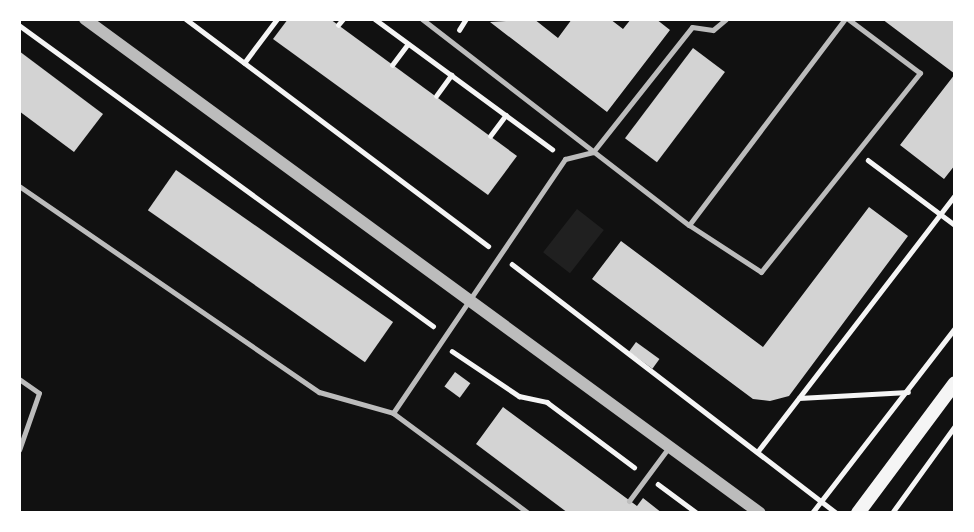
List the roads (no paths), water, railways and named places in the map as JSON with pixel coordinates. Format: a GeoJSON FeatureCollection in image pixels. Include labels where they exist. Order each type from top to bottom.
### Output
{"type":"FeatureCollection","features":[{"type":"Feature","properties":{"kind":"main road"},"geometry":{"type":"LineString","coordinates":[[859,513],[955,383]]}},
{"type":"Feature","properties":{"kind":"street"},"geometry":{"type":"LineString","coordinates":[[85,19],[760,513]]}},
{"type":"Feature","properties":{"kind":"lane"},"geometry":{"type":"LineString","coordinates":[[422,19],[689,225],[761,272],[920,74],[847,19],[689,225]]}},
{"type":"Feature","properties":{"kind":"lane"},"geometry":{"type":"LineString","coordinates":[[393,413],[565,159],[593,152],[692,27],[713,30],[726,19]]}},
{"type":"Feature","properties":{"kind":"lane"},"geometry":{"type":"LineString","coordinates":[[19,186],[319,392],[393,413],[528,513]]}},
{"type":"Feature","properties":{"kind":"lane"},"geometry":{"type":"LineString","coordinates":[[19,379],[39,393],[19,450]]}},
{"type":"Feature","properties":{"kind":"lane"},"geometry":{"type":"LineString","coordinates":[[629,501],[669,446]]}}]}
